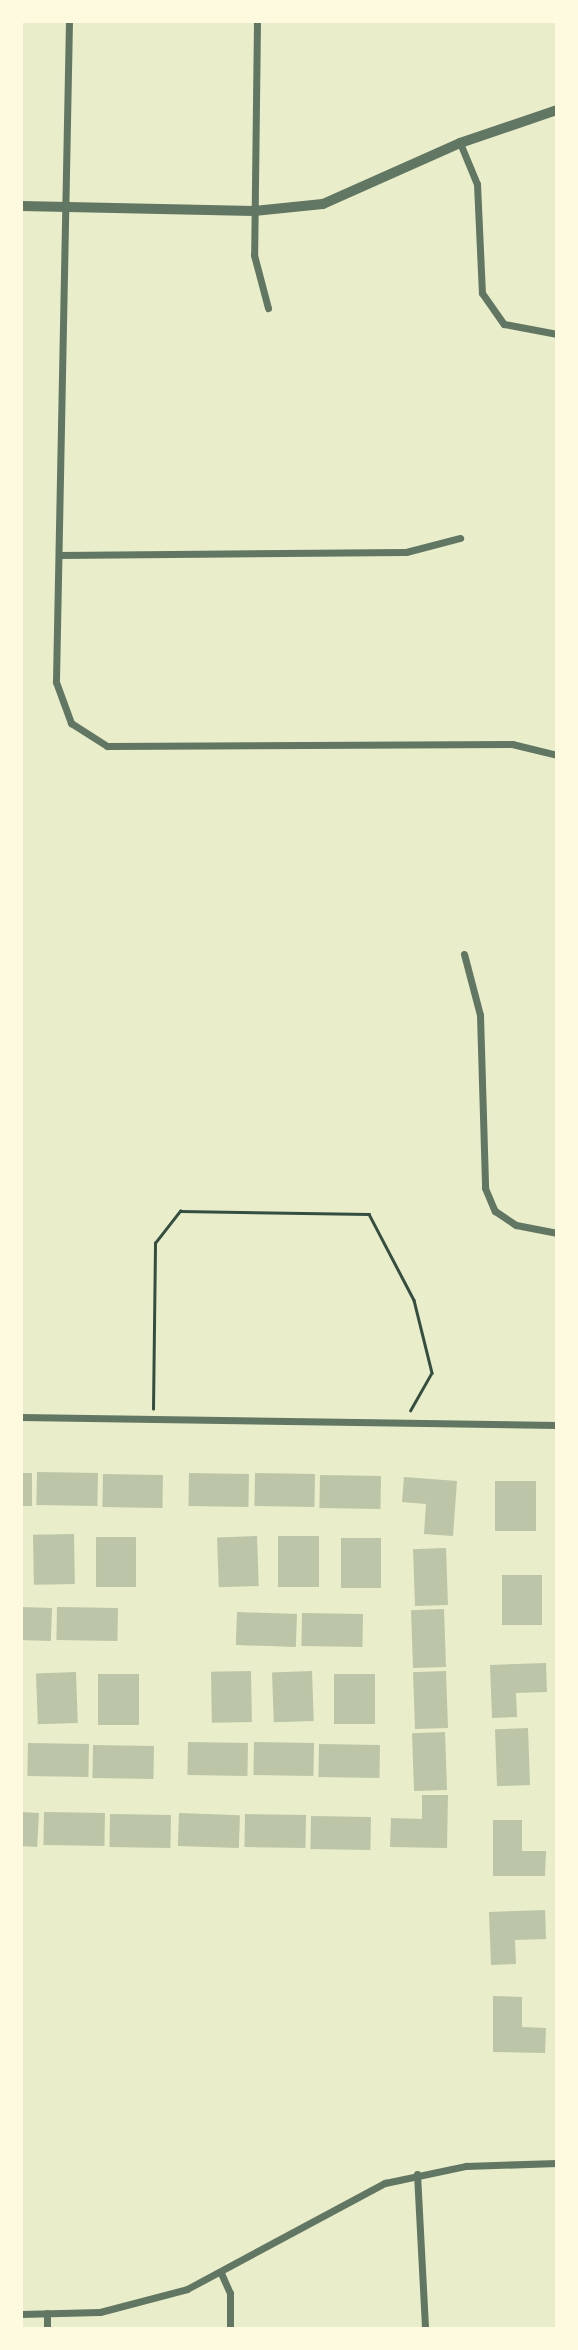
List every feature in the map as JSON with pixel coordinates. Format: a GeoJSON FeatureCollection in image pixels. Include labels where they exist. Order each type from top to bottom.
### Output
{"type":"FeatureCollection","features":[{"type":"Feature","properties":{"kind":"street"},"geometry":{"type":"LineString","coordinates":[[69,21],[59,555],[60,702],[71,723],[107,746],[512,744],[557,755]]}},
{"type":"Feature","properties":{"kind":"street"},"geometry":{"type":"LineString","coordinates":[[257,21],[254,255],[268,308]]}},
{"type":"Feature","properties":{"kind":"street"},"geometry":{"type":"LineString","coordinates":[[21,206],[254,211],[323,204],[460,143],[557,110]]}},
{"type":"Feature","properties":{"kind":"street"},"geometry":{"type":"LineString","coordinates":[[460,143],[477,184],[482,293],[504,324],[557,334]]}},
{"type":"Feature","properties":{"kind":"street"},"geometry":{"type":"LineString","coordinates":[[59,555],[406,552],[460,538]]}},
{"type":"Feature","properties":{"kind":"street"},"geometry":{"type":"LineString","coordinates":[[464,954],[480,1015],[485,1188],[495,1211],[516,1225],[557,1233]]}},
{"type":"Feature","properties":{"kind":"street"},"geometry":{"type":"LineString","coordinates":[[21,1417],[557,1425]]}},
{"type":"Feature","properties":{"kind":"street"},"geometry":{"type":"LineString","coordinates":[[21,2314],[143,2302],[221,2273],[350,2197],[417,2174],[557,2163]]}},
{"type":"Feature","properties":{"kind":"street"},"geometry":{"type":"LineString","coordinates":[[417,2174],[425,2329]]}},
{"type":"Feature","properties":{"kind":"street"},"geometry":{"type":"LineString","coordinates":[[221,2273],[230,2293],[230,2329]]}},
{"type":"Feature","properties":{"kind":"street"},"geometry":{"type":"LineString","coordinates":[[47,2313],[47,2329]]}},
{"type":"Feature","properties":{"kind":"path"},"geometry":{"type":"LineString","coordinates":[[153,1419],[155,1243],[180,1211],[194,1211],[369,1214],[414,1300],[432,1373],[404,1423]]}},
{"type":"Feature","properties":{"kind":"building"},"geometry":{"type":"Polygon","coordinates":[[[37,1472],[98,1473],[97,1506],[36,1505],[37,1472]]]}},
{"type":"Feature","properties":{"kind":"building"},"geometry":{"type":"Polygon","coordinates":[[[21,1473],[32,1473],[32,1506],[21,1506],[21,1473]]]}},
{"type":"Feature","properties":{"kind":"building"},"geometry":{"type":"Polygon","coordinates":[[[189,1473],[249,1474],[248,1507],[188,1506],[189,1473]]]}},
{"type":"Feature","properties":{"kind":"building"},"geometry":{"type":"Polygon","coordinates":[[[255,1473],[315,1474],[314,1507],[254,1506],[255,1473]]]}},
{"type":"Feature","properties":{"kind":"building"},"geometry":{"type":"Polygon","coordinates":[[[103,1474],[163,1475],[162,1508],[102,1507],[103,1474]]]}},
{"type":"Feature","properties":{"kind":"building"},"geometry":{"type":"Polygon","coordinates":[[[320,1475],[381,1476],[380,1509],[319,1508],[320,1475]]]}},
{"type":"Feature","properties":{"kind":"building"},"geometry":{"type":"Polygon","coordinates":[[[404,1477],[457,1481],[453,1536],[424,1534],[426,1504],[402,1502],[404,1477]]]}},
{"type":"Feature","properties":{"kind":"building"},"geometry":{"type":"Polygon","coordinates":[[[495,1481],[536,1481],[536,1531],[495,1531],[495,1481]]]}},
{"type":"Feature","properties":{"kind":"building"},"geometry":{"type":"Polygon","coordinates":[[[74,1534],[75,1584],[34,1585],[33,1535],[74,1534]]]}},
{"type":"Feature","properties":{"kind":"building"},"geometry":{"type":"Polygon","coordinates":[[[257,1536],[259,1586],[219,1587],[217,1537],[257,1536]]]}},
{"type":"Feature","properties":{"kind":"building"},"geometry":{"type":"Polygon","coordinates":[[[278,1536],[319,1536],[319,1587],[278,1587],[278,1536]]]}},
{"type":"Feature","properties":{"kind":"building"},"geometry":{"type":"Polygon","coordinates":[[[96,1537],[136,1537],[136,1587],[96,1587],[96,1537]]]}},
{"type":"Feature","properties":{"kind":"building"},"geometry":{"type":"Polygon","coordinates":[[[341,1538],[381,1538],[381,1588],[341,1588],[341,1538]]]}},
{"type":"Feature","properties":{"kind":"building"},"geometry":{"type":"Polygon","coordinates":[[[446,1548],[448,1605],[415,1606],[413,1549],[446,1548]]]}},
{"type":"Feature","properties":{"kind":"building"},"geometry":{"type":"Polygon","coordinates":[[[502,1575],[542,1575],[542,1625],[502,1625],[502,1575]]]}},
{"type":"Feature","properties":{"kind":"building"},"geometry":{"type":"Polygon","coordinates":[[[21,1607],[52,1608],[51,1641],[21,1640],[21,1607]]]}},
{"type":"Feature","properties":{"kind":"building"},"geometry":{"type":"Polygon","coordinates":[[[57,1607],[118,1608],[117,1641],[56,1640],[57,1607]]]}},
{"type":"Feature","properties":{"kind":"building"},"geometry":{"type":"Polygon","coordinates":[[[444,1609],[446,1667],[413,1668],[411,1610],[444,1609]]]}},
{"type":"Feature","properties":{"kind":"building"},"geometry":{"type":"Polygon","coordinates":[[[237,1612],[297,1614],[296,1647],[236,1645],[237,1612]]]}},
{"type":"Feature","properties":{"kind":"building"},"geometry":{"type":"Polygon","coordinates":[[[302,1613],[363,1614],[362,1647],[301,1646],[302,1613]]]}},
{"type":"Feature","properties":{"kind":"building"},"geometry":{"type":"Polygon","coordinates":[[[546,1663],[547,1692],[516,1693],[517,1717],[492,1718],[490,1665],[546,1663]]]}},
{"type":"Feature","properties":{"kind":"building"},"geometry":{"type":"Polygon","coordinates":[[[251,1671],[252,1722],[212,1723],[211,1672],[251,1671]]]}},
{"type":"Feature","properties":{"kind":"building"},"geometry":{"type":"Polygon","coordinates":[[[312,1671],[314,1721],[274,1722],[272,1672],[312,1671]]]}},
{"type":"Feature","properties":{"kind":"building"},"geometry":{"type":"Polygon","coordinates":[[[446,1671],[448,1728],[415,1729],[413,1672],[446,1671]]]}},
{"type":"Feature","properties":{"kind":"building"},"geometry":{"type":"Polygon","coordinates":[[[76,1672],[78,1723],[38,1724],[36,1673],[76,1672]]]}},
{"type":"Feature","properties":{"kind":"building"},"geometry":{"type":"Polygon","coordinates":[[[98,1674],[139,1674],[139,1725],[98,1725],[98,1674]]]}},
{"type":"Feature","properties":{"kind":"building"},"geometry":{"type":"Polygon","coordinates":[[[334,1674],[375,1674],[375,1724],[334,1724],[334,1674]]]}},
{"type":"Feature","properties":{"kind":"building"},"geometry":{"type":"Polygon","coordinates":[[[528,1728],[530,1785],[497,1786],[495,1729],[528,1728]]]}},
{"type":"Feature","properties":{"kind":"building"},"geometry":{"type":"Polygon","coordinates":[[[445,1732],[447,1790],[414,1791],[412,1733],[445,1732]]]}},
{"type":"Feature","properties":{"kind":"building"},"geometry":{"type":"Polygon","coordinates":[[[188,1742],[248,1743],[247,1776],[187,1775],[188,1742]]]}},
{"type":"Feature","properties":{"kind":"building"},"geometry":{"type":"Polygon","coordinates":[[[254,1742],[314,1743],[313,1776],[253,1775],[254,1742]]]}},
{"type":"Feature","properties":{"kind":"building"},"geometry":{"type":"Polygon","coordinates":[[[28,1743],[89,1744],[88,1777],[27,1776],[28,1743]]]}},
{"type":"Feature","properties":{"kind":"building"},"geometry":{"type":"Polygon","coordinates":[[[319,1744],[380,1745],[379,1778],[318,1777],[319,1744]]]}},
{"type":"Feature","properties":{"kind":"building"},"geometry":{"type":"Polygon","coordinates":[[[93,1745],[154,1746],[153,1779],[92,1778],[93,1745]]]}},
{"type":"Feature","properties":{"kind":"building"},"geometry":{"type":"Polygon","coordinates":[[[422,1795],[448,1795],[447,1848],[390,1847],[391,1818],[422,1819],[422,1795]]]}},
{"type":"Feature","properties":{"kind":"building"},"geometry":{"type":"Polygon","coordinates":[[[21,1812],[39,1813],[37,1847],[21,1846],[21,1812]]]}},
{"type":"Feature","properties":{"kind":"building"},"geometry":{"type":"Polygon","coordinates":[[[44,1812],[105,1813],[104,1846],[43,1845],[44,1812]]]}},
{"type":"Feature","properties":{"kind":"building"},"geometry":{"type":"Polygon","coordinates":[[[179,1813],[240,1815],[239,1848],[178,1846],[179,1813]]]}},
{"type":"Feature","properties":{"kind":"building"},"geometry":{"type":"Polygon","coordinates":[[[110,1814],[171,1815],[170,1848],[109,1847],[110,1814]]]}},
{"type":"Feature","properties":{"kind":"building"},"geometry":{"type":"Polygon","coordinates":[[[245,1814],[306,1815],[305,1848],[244,1847],[245,1814]]]}},
{"type":"Feature","properties":{"kind":"building"},"geometry":{"type":"Polygon","coordinates":[[[311,1816],[371,1817],[370,1850],[310,1849],[311,1816]]]}},
{"type":"Feature","properties":{"kind":"building"},"geometry":{"type":"Polygon","coordinates":[[[493,1820],[522,1820],[522,1851],[546,1851],[545,1876],[493,1876],[493,1820]]]}},
{"type":"Feature","properties":{"kind":"building"},"geometry":{"type":"Polygon","coordinates":[[[545,1910],[546,1939],[515,1940],[516,1964],[491,1965],[489,1912],[545,1910]]]}},
{"type":"Feature","properties":{"kind":"building"},"geometry":{"type":"Polygon","coordinates":[[[493,1996],[522,1997],[522,2027],[546,2028],[545,2053],[493,2052],[493,1996]]]}}]}
